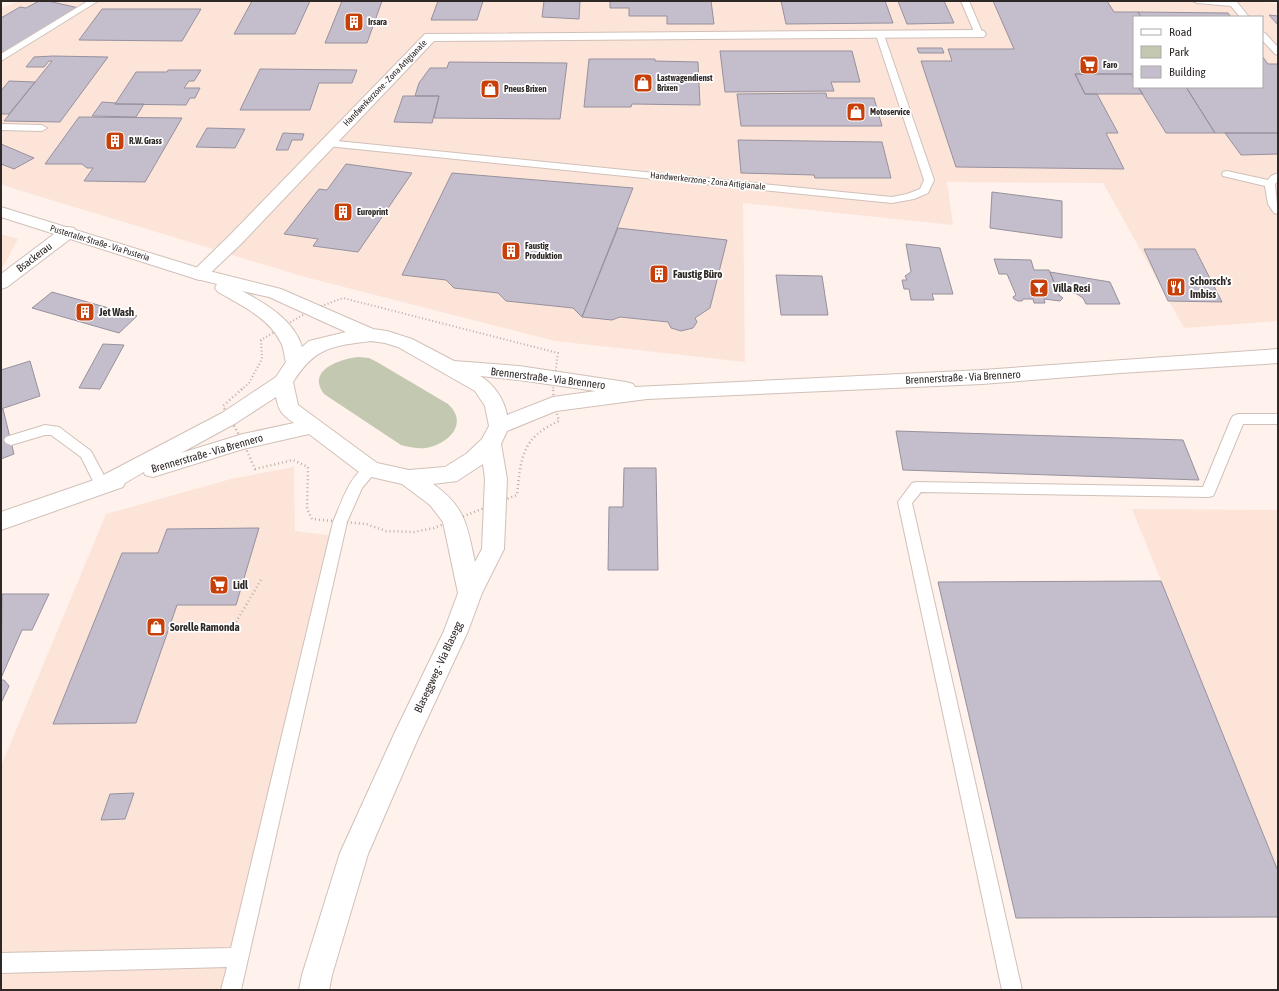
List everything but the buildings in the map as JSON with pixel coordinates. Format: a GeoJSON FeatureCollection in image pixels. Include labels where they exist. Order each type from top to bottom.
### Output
{"type":"FeatureCollection","features":[{"type":"Feature","properties":{"kind":"main road","name":"Handwerkerzone - Zona Artigianale"},"geometry":{"type":"LineString","coordinates":[[199,274],[235,240],[430,37],[980,34]]}},
{"type":"Feature","properties":{"kind":"main road","name":"Pustertaler Straße - Via Pusteria"},"geometry":{"type":"LineString","coordinates":[[1,212],[199,274],[275,293],[371,335]]}},
{"type":"Feature","properties":{"kind":"main road","name":"Bsackerau"},"geometry":{"type":"LineString","coordinates":[[1,283],[68,232]]}},
{"type":"Feature","properties":{"kind":"main road","name":"Pustertaler Straße - Via Pusteria"},"geometry":{"type":"LineString","coordinates":[[199,274],[256,306],[281,329],[290,342],[296,362]]}},
{"type":"Feature","properties":{"kind":"main road","name":"Brennerstraße - Via Brennero"},"geometry":{"type":"LineString","coordinates":[[102,485],[230,418],[284,382],[296,362],[316,346],[344,338],[371,335],[387,337],[405,343],[482,386],[495,405],[494,435]]}},
{"type":"Feature","properties":{"kind":"main road","name":"Brennerstraße - Via Brennero"},"geometry":{"type":"LineString","coordinates":[[284,382],[288,408],[371,469],[409,478],[449,475],[474,460],[494,435],[553,404],[647,392],[982,377],[1120,366],[1278,356]]}},
{"type":"Feature","properties":{"kind":"main road","name":"Brennerstraße - Via Brennero"},"geometry":{"type":"LineString","coordinates":[[449,367],[519,373],[647,392]]}},
{"type":"Feature","properties":{"kind":"main road","name":"Brennerstraße - Via Brennero"},"geometry":{"type":"LineString","coordinates":[[3,524],[102,485],[243,442],[313,426]]}},
{"type":"Feature","properties":{"kind":"main road","name":"Blaseggweg - Via Blasegg"},"geometry":{"type":"LineString","coordinates":[[314,990],[317,975],[354,853],[404,740],[456,631],[470,593],[493,548],[496,479],[494,435]]}},
{"type":"Feature","properties":{"kind":"main road"},"geometry":{"type":"LineString","coordinates":[[409,478],[438,498],[454,520],[470,593]]}},
{"type":"Feature","properties":{"kind":"lane"},"geometry":{"type":"LineString","coordinates":[[1,58],[94,1]]}},
{"type":"Feature","properties":{"kind":"lane"},"geometry":{"type":"LineString","coordinates":[[965,1],[980,34]]}},
{"type":"Feature","properties":{"kind":"lane"},"geometry":{"type":"LineString","coordinates":[[1197,1],[1234,4],[1244,16]]}},
{"type":"Feature","properties":{"kind":"lane","name":"Handwerkerzone - Zona Artigianale"},"geometry":{"type":"LineString","coordinates":[[327,143],[892,200],[910,197],[924,191],[929,180],[880,35]]}},
{"type":"Feature","properties":{"kind":"lane"},"geometry":{"type":"LineString","coordinates":[[1263,36],[1278,52]]}},
{"type":"Feature","properties":{"kind":"lane"},"geometry":{"type":"LineString","coordinates":[[1,127],[42,128]]}},
{"type":"Feature","properties":{"kind":"lane"},"geometry":{"type":"LineString","coordinates":[[1227,174],[1270,184]]}},
{"type":"Feature","properties":{"kind":"lane"},"geometry":{"type":"LineString","coordinates":[[1278,176],[1274,178],[1270,184],[1273,204],[1278,211]]}},
{"type":"Feature","properties":{"kind":"lane"},"geometry":{"type":"LineString","coordinates":[[1012,990],[904,502],[917,487],[1208,492],[1238,419],[1278,419]]}},
{"type":"Feature","properties":{"kind":"lane"},"geometry":{"type":"LineString","coordinates":[[11,440],[45,430],[54,430],[86,454],[102,485]]}},
{"type":"Feature","properties":{"kind":"lane"},"geometry":{"type":"LineString","coordinates":[[231,990],[340,522],[356,485],[371,469]]}},
{"type":"Feature","properties":{"kind":"lane"},"geometry":{"type":"LineString","coordinates":[[1,963],[238,957]]}},
{"type":"Feature","properties":{"kind":"path"},"geometry":{"type":"LineString","coordinates":[[343,298],[558,353],[552,379],[553,404],[559,421],[543,428],[527,446],[521,462],[517,495],[434,528],[414,532],[386,531],[366,524],[312,519],[307,509],[308,467],[293,460],[255,469],[243,442],[223,406],[249,383],[262,359],[261,340],[313,310],[333,300],[343,298]]}},
{"type":"Feature","properties":{"kind":"path"},"geometry":{"type":"LineString","coordinates":[[236,622],[261,580]]}},
{"type":"Feature","properties":{"kind":"shaded area"},"geometry":{"type":"Polygon","coordinates":[[[19,1],[1251,1],[1278,4],[1278,321],[1184,328],[1103,183],[947,182],[953,225],[743,203],[745,362],[555,341],[305,277],[1,184],[1,8],[19,1]]]}},
{"type":"Feature","properties":{"kind":"shaded area"},"geometry":{"type":"Polygon","coordinates":[[[1,234],[18,239],[1,270],[1,234]]]}},
{"type":"Feature","properties":{"kind":"shaded area"},"geometry":{"type":"Polygon","coordinates":[[[294,467],[295,531],[336,536],[231,990],[1,990],[1,766],[106,514],[231,479],[294,467]]]}},
{"type":"Feature","properties":{"kind":"shaded area"},"geometry":{"type":"Polygon","coordinates":[[[1132,509],[1278,510],[1278,870],[1132,509]]]}},
{"type":"Feature","properties":{"kind":"green space"},"geometry":{"type":"Polygon","coordinates":[[[358,357],[369,358],[377,362],[448,404],[454,411],[457,418],[454,432],[442,442],[426,448],[401,445],[324,394],[320,386],[319,378],[322,372],[335,363],[358,357]]]}},
{"type":"Feature","properties":{"kind":"place","name":"Irsara"},"geometry":{"type":"Point","coordinates":[354,22]}},
{"type":"Feature","properties":{"kind":"place","name":"Faro"},"geometry":{"type":"Point","coordinates":[1089,65]}},
{"type":"Feature","properties":{"kind":"place","name":"Lastwagendienst Brixen"},"geometry":{"type":"Point","coordinates":[643,83]}},
{"type":"Feature","properties":{"kind":"place","name":"Pneus Brixen"},"geometry":{"type":"Point","coordinates":[490,89]}},
{"type":"Feature","properties":{"kind":"place","name":"Motoservice"},"geometry":{"type":"Point","coordinates":[856,112]}},
{"type":"Feature","properties":{"kind":"place","name":"R.W. Grass"},"geometry":{"type":"Point","coordinates":[115,141]}},
{"type":"Feature","properties":{"kind":"place","name":"Europrint"},"geometry":{"type":"Point","coordinates":[343,212]}},
{"type":"Feature","properties":{"kind":"place","name":"Faustig Produktion"},"geometry":{"type":"Point","coordinates":[511,251]}},
{"type":"Feature","properties":{"kind":"place","name":"Faustig Büro"},"geometry":{"type":"Point","coordinates":[659,274]}},
{"type":"Feature","properties":{"kind":"place","name":"Schorsch's Imbiss"},"geometry":{"type":"Point","coordinates":[1176,287]}},
{"type":"Feature","properties":{"kind":"place","name":"Villa Resi"},"geometry":{"type":"Point","coordinates":[1039,288]}},
{"type":"Feature","properties":{"kind":"place","name":"Jet Wash"},"geometry":{"type":"Point","coordinates":[85,312]}},
{"type":"Feature","properties":{"kind":"place","name":"Lidl"},"geometry":{"type":"Point","coordinates":[219,585]}},
{"type":"Feature","properties":{"kind":"place","name":"Sorelle Ramonda"},"geometry":{"type":"Point","coordinates":[156,627]}}]}
